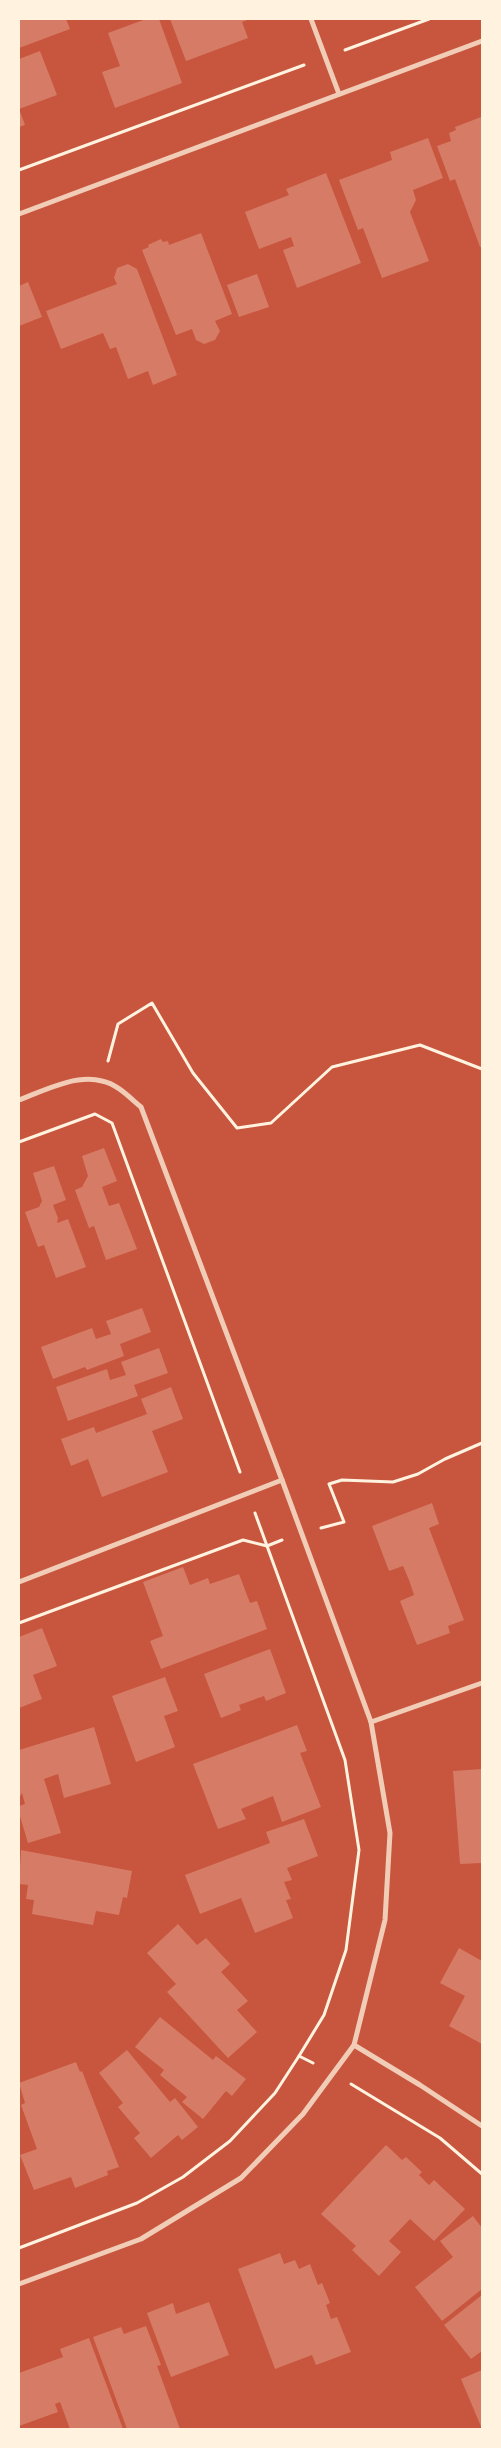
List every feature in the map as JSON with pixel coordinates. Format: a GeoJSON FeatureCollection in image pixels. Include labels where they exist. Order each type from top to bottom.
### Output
{"type":"FeatureCollection","features":[{"type":"Feature","properties":{"kind":"street"},"geometry":{"type":"LineString","coordinates":[[311,19],[339,94]]}},
{"type":"Feature","properties":{"kind":"street"},"geometry":{"type":"LineString","coordinates":[[19,214],[482,42]]}},
{"type":"Feature","properties":{"kind":"street"},"geometry":{"type":"LineString","coordinates":[[19,1100],[79,1080],[102,1081],[120,1089],[141,1107],[371,1722],[390,1833],[385,1920],[354,2045],[303,2114],[241,2178],[141,2239],[19,2284]]}},
{"type":"Feature","properties":{"kind":"street"},"geometry":{"type":"LineString","coordinates":[[19,1582],[282,1480]]}},
{"type":"Feature","properties":{"kind":"street"},"geometry":{"type":"LineString","coordinates":[[371,1722],[482,1683]]}},
{"type":"Feature","properties":{"kind":"street"},"geometry":{"type":"LineString","coordinates":[[354,2045],[482,2126]]}},
{"type":"Feature","properties":{"kind":"path"},"geometry":{"type":"LineString","coordinates":[[19,170],[429,19]]}},
{"type":"Feature","properties":{"kind":"path"},"geometry":{"type":"LineString","coordinates":[[102,1081],[118,1024],[152,1003],[193,1072],[236,1128],[271,1124],[332,1067],[420,1045],[482,1068]]}},
{"type":"Feature","properties":{"kind":"path"},"geometry":{"type":"LineString","coordinates":[[19,1142],[95,1114],[112,1123],[345,1760],[359,1850],[346,1950],[324,2015],[275,2093],[230,2141],[183,2177],[137,2204],[19,2248]]}},
{"type":"Feature","properties":{"kind":"path"},"geometry":{"type":"LineString","coordinates":[[19,1623],[244,1540],[267,1546],[301,1533],[344,1522],[329,1484],[342,1480],[393,1482],[418,1474],[445,1459],[482,1443]]}},
{"type":"Feature","properties":{"kind":"path"},"geometry":{"type":"LineString","coordinates":[[299,2056],[440,2138],[482,2174]]}},
{"type":"Feature","properties":{"kind":"building"},"geometry":{"type":"Polygon","coordinates":[[[19,19],[66,19],[70,29],[19,48],[19,19]]]}},
{"type":"Feature","properties":{"kind":"building"},"geometry":{"type":"Polygon","coordinates":[[[146,19],[159,19],[182,83],[115,108],[102,72],[120,66],[108,33],[146,19]]]}},
{"type":"Feature","properties":{"kind":"building"},"geometry":{"type":"Polygon","coordinates":[[[170,19],[250,19],[242,22],[248,38],[186,61],[170,19]]]}},
{"type":"Feature","properties":{"kind":"building"},"geometry":{"type":"Polygon","coordinates":[[[40,51],[57,95],[19,109],[19,59],[40,51]]]}},
{"type":"Feature","properties":{"kind":"building"},"geometry":{"type":"Polygon","coordinates":[[[19,109],[25,125],[19,127],[19,109]]]}},
{"type":"Feature","properties":{"kind":"building"},"geometry":{"type":"Polygon","coordinates":[[[481,117],[482,247],[480,247],[455,179],[450,181],[437,146],[451,141],[449,133],[456,130],[455,127],[481,117]]]}},
{"type":"Feature","properties":{"kind":"building"},"geometry":{"type":"Polygon","coordinates":[[[428,138],[443,178],[413,190],[416,200],[410,212],[429,261],[382,278],[363,228],[358,230],[339,180],[392,160],[390,152],[428,138]]]}},
{"type":"Feature","properties":{"kind":"building"},"geometry":{"type":"Polygon","coordinates":[[[326,173],[361,263],[297,288],[283,250],[294,246],[291,237],[259,249],[245,212],[289,195],[286,189],[326,173]]]}},
{"type":"Feature","properties":{"kind":"building"},"geometry":{"type":"Polygon","coordinates":[[[201,233],[232,314],[215,321],[220,331],[215,340],[204,344],[196,340],[192,329],[176,335],[142,250],[161,239],[163,242],[168,241],[169,245],[201,233]]]}},
{"type":"Feature","properties":{"kind":"building"},"geometry":{"type":"Polygon","coordinates":[[[128,264],[137,269],[177,375],[153,385],[148,371],[128,379],[116,347],[110,349],[103,333],[61,349],[46,311],[117,284],[114,278],[117,268],[128,264]]]}},
{"type":"Feature","properties":{"kind":"building"},"geometry":{"type":"Polygon","coordinates":[[[257,274],[269,307],[239,317],[227,285],[257,274]]]}},
{"type":"Feature","properties":{"kind":"building"},"geometry":{"type":"Polygon","coordinates":[[[28,282],[42,317],[19,326],[19,286],[28,282]]]}},
{"type":"Feature","properties":{"kind":"building"},"geometry":{"type":"Polygon","coordinates":[[[104,1148],[117,1181],[102,1187],[109,1206],[119,1203],[137,1249],[106,1260],[94,1226],[89,1228],[75,1190],[82,1187],[88,1176],[82,1156],[104,1148]]]}},
{"type":"Feature","properties":{"kind":"building"},"geometry":{"type":"Polygon","coordinates":[[[54,1166],[66,1200],[53,1205],[58,1218],[57,1223],[68,1219],[86,1267],[56,1278],[44,1245],[38,1247],[25,1212],[39,1207],[42,1201],[33,1173],[54,1166]]]}},
{"type":"Feature","properties":{"kind":"building"},"geometry":{"type":"Polygon","coordinates":[[[142,1308],[151,1332],[120,1344],[124,1356],[87,1370],[85,1367],[53,1379],[41,1347],[92,1328],[96,1339],[111,1334],[106,1321],[142,1308]]]}},
{"type":"Feature","properties":{"kind":"building"},"geometry":{"type":"Polygon","coordinates":[[[159,1348],[168,1373],[134,1385],[138,1396],[68,1421],[56,1387],[107,1369],[110,1380],[126,1375],[121,1362],[159,1348]]]}},
{"type":"Feature","properties":{"kind":"building"},"geometry":{"type":"Polygon","coordinates":[[[171,1387],[183,1419],[152,1431],[168,1472],[102,1497],[88,1459],[71,1466],[61,1439],[94,1427],[96,1433],[147,1414],[141,1399],[171,1387]]]}},
{"type":"Feature","properties":{"kind":"building"},"geometry":{"type":"Polygon","coordinates":[[[432,1503],[439,1524],[429,1528],[464,1620],[448,1626],[450,1633],[417,1645],[400,1601],[414,1595],[409,1580],[403,1566],[389,1571],[372,1526],[432,1503]]]}},
{"type":"Feature","properties":{"kind":"building"},"geometry":{"type":"Polygon","coordinates":[[[183,1567],[190,1585],[208,1578],[210,1584],[239,1574],[250,1603],[257,1601],[267,1629],[161,1669],[150,1641],[163,1636],[143,1582],[183,1567]]]}},
{"type":"Feature","properties":{"kind":"building"},"geometry":{"type":"Polygon","coordinates":[[[42,1628],[57,1666],[33,1675],[42,1699],[19,1708],[19,1637],[42,1628]]]}},
{"type":"Feature","properties":{"kind":"building"},"geometry":{"type":"Polygon","coordinates":[[[270,1649],[286,1693],[266,1701],[264,1696],[239,1705],[241,1710],[221,1718],[204,1674],[270,1649]]]}},
{"type":"Feature","properties":{"kind":"building"},"geometry":{"type":"Polygon","coordinates":[[[165,1677],[178,1711],[164,1716],[175,1747],[136,1762],[112,1696],[165,1677]]]}},
{"type":"Feature","properties":{"kind":"building"},"geometry":{"type":"Polygon","coordinates":[[[297,1725],[307,1751],[300,1753],[321,1807],[282,1822],[273,1796],[241,1809],[246,1819],[218,1829],[193,1764],[297,1725]]]}},
{"type":"Feature","properties":{"kind":"building"},"geometry":{"type":"Polygon","coordinates":[[[94,1727],[111,1784],[64,1798],[58,1774],[44,1779],[61,1833],[28,1843],[19,1813],[19,1806],[25,1804],[22,1793],[19,1798],[19,1750],[94,1727]]]}},
{"type":"Feature","properties":{"kind":"building"},"geometry":{"type":"Polygon","coordinates":[[[482,1769],[482,1863],[460,1864],[453,1771],[482,1769]]]}},
{"type":"Feature","properties":{"kind":"building"},"geometry":{"type":"Polygon","coordinates":[[[304,1819],[318,1856],[287,1868],[292,1880],[284,1882],[291,1899],[286,1900],[293,1918],[255,1933],[241,1898],[200,1914],[185,1875],[270,1843],[266,1832],[304,1819]]]}},
{"type":"Feature","properties":{"kind":"building"},"geometry":{"type":"Polygon","coordinates":[[[21,1850],[132,1871],[127,1898],[123,1897],[119,1915],[96,1911],[93,1925],[32,1914],[34,1900],[26,1899],[28,1885],[19,1884],[21,1850]]]}},
{"type":"Feature","properties":{"kind":"building"},"geometry":{"type":"Polygon","coordinates":[[[178,1924],[197,1945],[206,1938],[230,1964],[221,1972],[248,2001],[237,2010],[257,2032],[228,2058],[167,1992],[176,1984],[147,1953],[178,1924]]]}},
{"type":"Feature","properties":{"kind":"building"},"geometry":{"type":"Polygon","coordinates":[[[459,1948],[482,1961],[482,2044],[449,2026],[465,1996],[440,1983],[459,1948]]]}},
{"type":"Feature","properties":{"kind":"building"},"geometry":{"type":"Polygon","coordinates":[[[160,2017],[213,2060],[216,2056],[246,2079],[232,2096],[226,2091],[203,2119],[182,2102],[187,2097],[160,2075],[164,2070],[135,2047],[160,2017]]]}},
{"type":"Feature","properties":{"kind":"building"},"geometry":{"type":"Polygon","coordinates":[[[127,2050],[170,2102],[175,2098],[198,2127],[182,2140],[178,2135],[151,2158],[134,2138],[140,2133],[118,2107],[123,2103],[99,2073],[127,2050]]]}},
{"type":"Feature","properties":{"kind":"building"},"geometry":{"type":"Polygon","coordinates":[[[76,2062],[80,2072],[82,2071],[119,2167],[107,2171],[108,2175],[75,2188],[71,2177],[34,2190],[20,2155],[37,2149],[21,2105],[25,2103],[19,2083],[76,2062]]]}},
{"type":"Feature","properties":{"kind":"building"},"geometry":{"type":"Polygon","coordinates":[[[386,2145],[402,2160],[406,2157],[422,2172],[419,2175],[429,2185],[434,2180],[465,2209],[434,2241],[410,2219],[389,2241],[401,2252],[379,2276],[352,2250],[356,2246],[321,2214],[386,2145]]]}},
{"type":"Feature","properties":{"kind":"building"},"geometry":{"type":"Polygon","coordinates":[[[473,2216],[482,2228],[482,2289],[442,2321],[415,2287],[453,2257],[440,2241],[473,2216]]]}},
{"type":"Feature","properties":{"kind":"building"},"geometry":{"type":"Polygon","coordinates":[[[280,2253],[284,2264],[295,2260],[299,2269],[310,2264],[318,2285],[322,2283],[330,2303],[326,2305],[331,2319],[337,2317],[351,2352],[316,2365],[312,2355],[275,2369],[238,2269],[280,2253]]]}},
{"type":"Feature","properties":{"kind":"building"},"geometry":{"type":"Polygon","coordinates":[[[482,2295],[482,2351],[471,2359],[444,2325],[482,2295]]]}},
{"type":"Feature","properties":{"kind":"building"},"geometry":{"type":"Polygon","coordinates":[[[209,2302],[229,2355],[171,2377],[147,2313],[173,2303],[176,2314],[209,2302]]]}},
{"type":"Feature","properties":{"kind":"building"},"geometry":{"type":"Polygon","coordinates":[[[146,2326],[161,2365],[157,2366],[180,2429],[127,2429],[93,2337],[121,2327],[124,2334],[146,2326]]]}},
{"type":"Feature","properties":{"kind":"building"},"geometry":{"type":"Polygon","coordinates":[[[89,2338],[123,2429],[70,2429],[60,2402],[55,2404],[58,2412],[19,2426],[19,2373],[63,2357],[60,2349],[89,2338]]]}},
{"type":"Feature","properties":{"kind":"building"},"geometry":{"type":"Polygon","coordinates":[[[482,2370],[482,2429],[461,2379],[482,2370]]]}}]}
